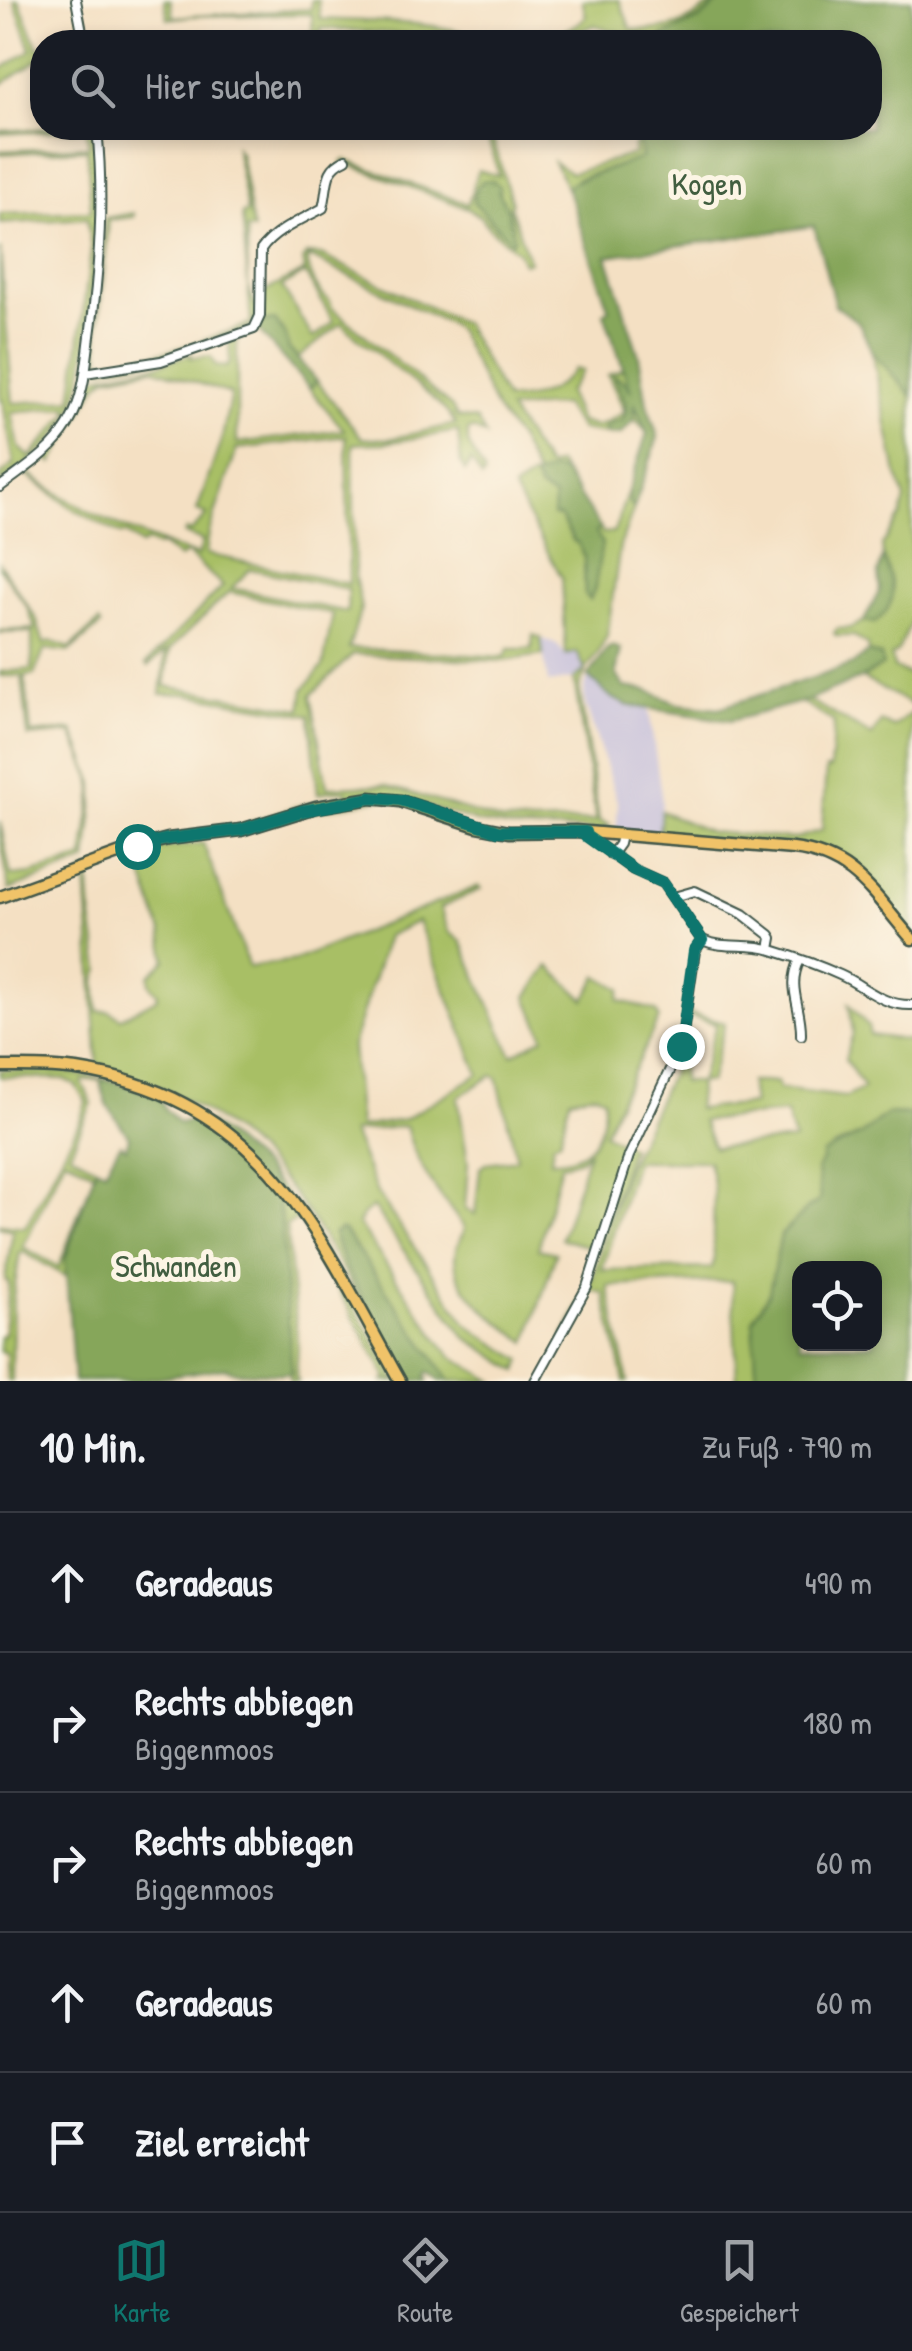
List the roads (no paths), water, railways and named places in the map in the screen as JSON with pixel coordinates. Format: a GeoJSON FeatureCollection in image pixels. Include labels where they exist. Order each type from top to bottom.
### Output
{"type":"FeatureCollection","features":[{"type":"Feature","properties":{"kind":"main road"},"geometry":{"type":"LineString","coordinates":[[0,897],[137,846],[241,830],[302,811],[381,798],[400,800],[498,831],[585,832],[825,855],[858,877],[912,939]]}},
{"type":"Feature","properties":{"kind":"main road"},"geometry":{"type":"LineString","coordinates":[[0,1067],[76,1070],[131,1082],[187,1106],[235,1138],[269,1169],[310,1222],[400,1381]]}},
{"type":"Feature","properties":{"kind":"street"},"geometry":{"type":"LineString","coordinates":[[76,0],[82,30]]}},
{"type":"Feature","properties":{"kind":"street"},"geometry":{"type":"LineString","coordinates":[[0,488],[46,453],[78,406],[86,374],[101,239],[98,140]]}},
{"type":"Feature","properties":{"kind":"street"},"geometry":{"type":"LineString","coordinates":[[86,374],[161,361],[254,329],[260,316],[264,244],[323,208],[330,170],[346,159]]}},
{"type":"Feature","properties":{"kind":"street"},"geometry":{"type":"LineString","coordinates":[[585,832],[634,870],[663,883],[702,940],[718,946],[770,949],[844,976],[883,1000],[912,1005]]}},
{"type":"Feature","properties":{"kind":"street"},"geometry":{"type":"LineString","coordinates":[[610,854],[621,836]]}},
{"type":"Feature","properties":{"kind":"street"},"geometry":{"type":"LineString","coordinates":[[674,897],[695,891],[743,914],[770,935],[770,949]]}},
{"type":"Feature","properties":{"kind":"street"},"geometry":{"type":"LineString","coordinates":[[535,1381],[592,1275],[629,1156],[681,1046],[694,951],[702,940]]}},
{"type":"Feature","properties":{"kind":"street"},"geometry":{"type":"LineString","coordinates":[[800,960],[793,978],[801,1036]]}},
{"type":"Feature","properties":{"kind":"park label","name":"Kogen"},"geometry":{"type":"Point","coordinates":[707,184]}},
{"type":"Feature","properties":{"kind":"park label","name":"Schwanden"},"geometry":{"type":"Point","coordinates":[176,1266]}}]}
